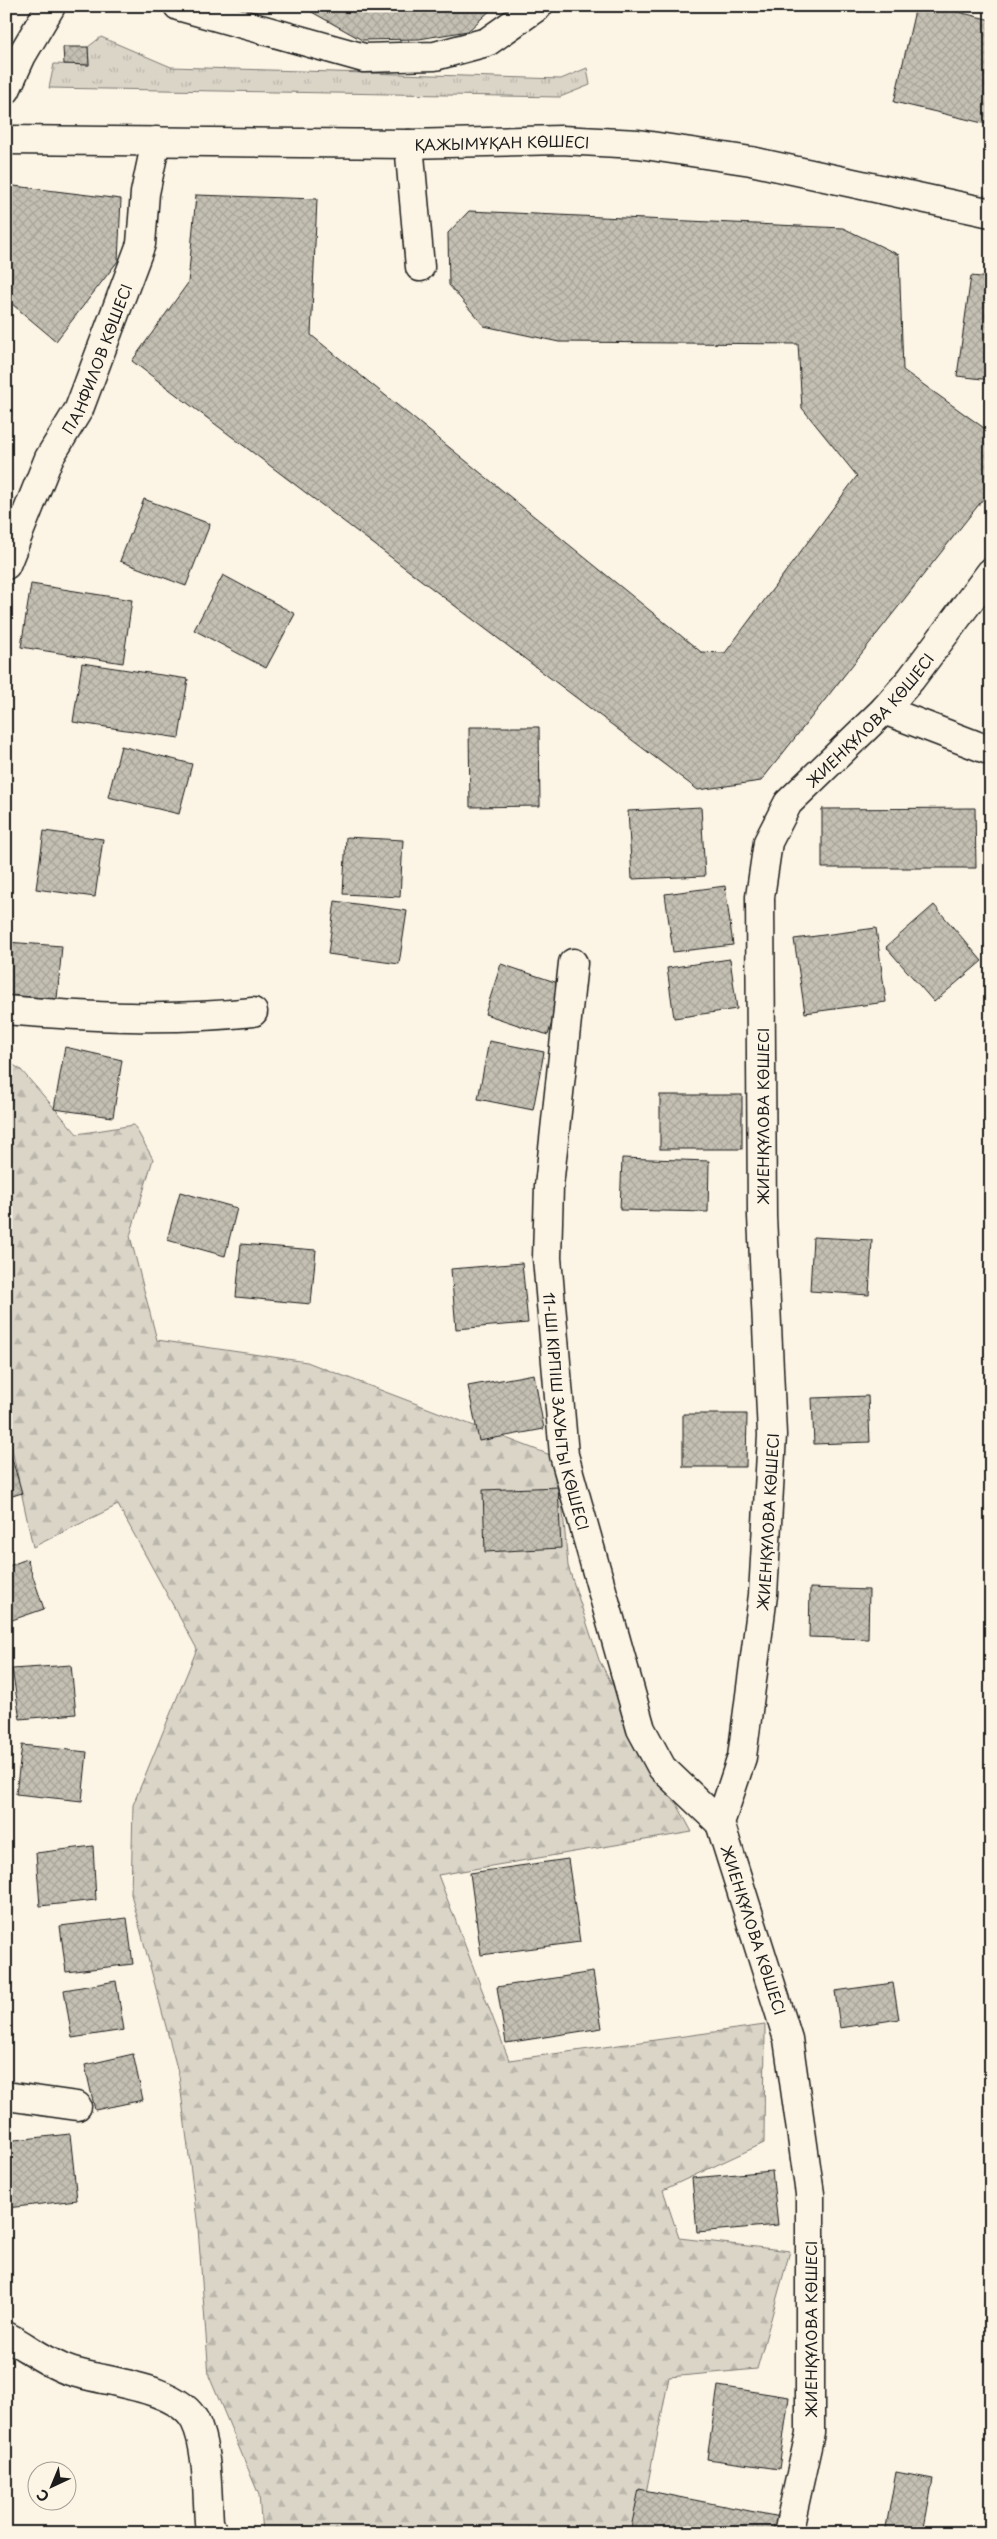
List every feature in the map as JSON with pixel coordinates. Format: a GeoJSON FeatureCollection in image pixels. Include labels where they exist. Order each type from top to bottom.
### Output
{"type":"FeatureCollection","features":[{"type":"Feature","properties":{"kind":"street"},"geometry":{"type":"LineString","coordinates":[[6,90],[22,55],[51,6]]}},
{"type":"Feature","properties":{"kind":"street"},"geometry":{"type":"LineString","coordinates":[[178,6],[364,58],[435,56],[486,42],[538,6]]}},
{"type":"Feature","properties":{"kind":"street","name":"ҚАЖЫМҰҚАН КӨШЕСІ"},"geometry":{"type":"LineString","coordinates":[[6,140],[409,144],[561,140],[638,144],[751,161],[991,213]]}},
{"type":"Feature","properties":{"kind":"street","name":"ПАНФИЛОВ КӨШЕСІ"},"geometry":{"type":"LineString","coordinates":[[6,565],[49,458],[79,409],[141,244],[145,194],[156,141]]}},
{"type":"Feature","properties":{"kind":"street"},"geometry":{"type":"LineString","coordinates":[[409,144],[420,267]]}},
{"type":"Feature","properties":{"kind":"street","name":"ЖИЕНҚҰЛОВА КӨШЕСІ"},"geometry":{"type":"LineString","coordinates":[[788,2533],[810,2433],[810,2194],[788,2039],[720,1823],[742,1757],[763,1596],[772,1435],[762,1216],[760,897],[768,842],[788,804],[884,710],[910,679],[991,572]]}},
{"type":"Feature","properties":{"kind":"street"},"geometry":{"type":"LineString","coordinates":[[884,710],[991,751]]}},
{"type":"Feature","properties":{"kind":"street","name":"11-ШІ КІРПІШ ЗАУЫТЫ КӨШЕСІ"},"geometry":{"type":"LineString","coordinates":[[573,963],[550,1186],[548,1258],[564,1455],[641,1729],[662,1768],[720,1823]]}},
{"type":"Feature","properties":{"kind":"street"},"geometry":{"type":"LineString","coordinates":[[6,1010],[82,1016],[156,1018],[253,1012]]}},
{"type":"Feature","properties":{"kind":"street"},"geometry":{"type":"LineString","coordinates":[[6,2096],[77,2106]]}},
{"type":"Feature","properties":{"kind":"street"},"geometry":{"type":"LineString","coordinates":[[6,2336],[68,2371],[143,2387],[182,2406],[194,2419],[200,2434],[209,2522],[212,2533]]}},
{"type":"Feature","properties":{"kind":"green space"},"geometry":{"type":"Polygon","coordinates":[[[101,37],[171,67],[561,79],[587,68],[590,85],[560,97],[49,88],[54,64],[89,65],[88,47],[101,37]]]}},
{"type":"Feature","properties":{"kind":"green space"},"geometry":{"type":"Polygon","coordinates":[[[6,1060],[21,1070],[77,1134],[134,1125],[153,1159],[130,1236],[157,1340],[307,1362],[558,1458],[568,1566],[599,1660],[692,1832],[438,1875],[509,2060],[765,2025],[764,2143],[663,2190],[679,2238],[790,2251],[757,2369],[669,2377],[638,2533],[262,2533],[259,2495],[209,2376],[198,2228],[179,2076],[131,1894],[133,1805],[197,1649],[118,1505],[33,1547],[6,1421],[6,1060]]]}},
{"type":"Feature","properties":{"kind":"building"},"geometry":{"type":"Polygon","coordinates":[[[301,6],[495,6],[468,31],[419,39],[362,40],[301,6]]]}},
{"type":"Feature","properties":{"kind":"building"},"geometry":{"type":"Polygon","coordinates":[[[916,6],[934,6],[991,20],[991,125],[894,102],[916,6]]]}},
{"type":"Feature","properties":{"kind":"building"},"geometry":{"type":"Polygon","coordinates":[[[63,47],[88,47],[89,65],[64,64],[63,47]]]}},
{"type":"Feature","properties":{"kind":"building"},"geometry":{"type":"Polygon","coordinates":[[[6,185],[121,199],[118,261],[56,341],[6,299],[6,185]]]}},
{"type":"Feature","properties":{"kind":"building"},"geometry":{"type":"Polygon","coordinates":[[[196,195],[317,199],[311,335],[701,652],[725,653],[857,476],[802,408],[798,344],[559,342],[484,326],[449,285],[448,233],[469,211],[843,228],[899,255],[903,370],[991,433],[991,489],[761,781],[698,790],[132,361],[188,283],[196,195]]]}},
{"type":"Feature","properties":{"kind":"building"},"geometry":{"type":"Polygon","coordinates":[[[971,276],[991,278],[991,380],[957,376],[971,276]]]}},
{"type":"Feature","properties":{"kind":"building"},"geometry":{"type":"Polygon","coordinates":[[[144,499],[210,524],[186,586],[120,561],[144,499]]]}},
{"type":"Feature","properties":{"kind":"building"},"geometry":{"type":"Polygon","coordinates":[[[223,575],[295,614],[266,668],[194,630],[223,575]]]}},
{"type":"Feature","properties":{"kind":"building"},"geometry":{"type":"Polygon","coordinates":[[[31,584],[132,600],[123,663],[21,647],[31,584]]]}},
{"type":"Feature","properties":{"kind":"building"},"geometry":{"type":"Polygon","coordinates":[[[82,663],[188,679],[179,738],[73,722],[82,663]]]}},
{"type":"Feature","properties":{"kind":"building"},"geometry":{"type":"Polygon","coordinates":[[[469,727],[539,727],[540,806],[470,807],[469,727]]]}},
{"type":"Feature","properties":{"kind":"building"},"geometry":{"type":"Polygon","coordinates":[[[121,746],[192,764],[179,814],[108,797],[121,746]]]}},
{"type":"Feature","properties":{"kind":"building"},"geometry":{"type":"Polygon","coordinates":[[[701,807],[705,876],[632,879],[628,811],[701,807]]]}},
{"type":"Feature","properties":{"kind":"building"},"geometry":{"type":"Polygon","coordinates":[[[975,808],[976,868],[822,868],[822,809],[975,808]]]}},
{"type":"Feature","properties":{"kind":"building"},"geometry":{"type":"Polygon","coordinates":[[[44,831],[103,839],[95,897],[36,889],[44,831]]]}},
{"type":"Feature","properties":{"kind":"building"},"geometry":{"type":"Polygon","coordinates":[[[346,837],[403,840],[400,897],[343,894],[346,837]]]}},
{"type":"Feature","properties":{"kind":"building"},"geometry":{"type":"Polygon","coordinates":[[[725,886],[733,945],[673,952],[665,894],[725,886]]]}},
{"type":"Feature","properties":{"kind":"building"},"geometry":{"type":"Polygon","coordinates":[[[335,901],[407,911],[399,964],[328,954],[335,901]]]}},
{"type":"Feature","properties":{"kind":"building"},"geometry":{"type":"Polygon","coordinates":[[[934,905],[982,961],[934,1002],[886,947],[934,905]]]}},
{"type":"Feature","properties":{"kind":"building"},"geometry":{"type":"Polygon","coordinates":[[[876,928],[886,1002],[805,1013],[794,939],[876,928]]]}},
{"type":"Feature","properties":{"kind":"building"},"geometry":{"type":"Polygon","coordinates":[[[6,942],[62,946],[57,999],[6,995],[6,942]]]}},
{"type":"Feature","properties":{"kind":"building"},"geometry":{"type":"Polygon","coordinates":[[[730,959],[737,1009],[674,1018],[667,968],[730,959]]]}},
{"type":"Feature","properties":{"kind":"building"},"geometry":{"type":"Polygon","coordinates":[[[501,964],[564,985],[548,1035],[485,1014],[501,964]]]}},
{"type":"Feature","properties":{"kind":"building"},"geometry":{"type":"Polygon","coordinates":[[[489,1041],[544,1052],[533,1110],[478,1099],[489,1041]]]}},
{"type":"Feature","properties":{"kind":"building"},"geometry":{"type":"Polygon","coordinates":[[[65,1047],[122,1060],[113,1117],[54,1109],[65,1047]]]}},
{"type":"Feature","properties":{"kind":"building"},"geometry":{"type":"Polygon","coordinates":[[[660,1095],[742,1095],[742,1149],[660,1149],[660,1095]]]}},
{"type":"Feature","properties":{"kind":"building"},"geometry":{"type":"Polygon","coordinates":[[[622,1158],[709,1161],[708,1212],[620,1210],[622,1158]]]}},
{"type":"Feature","properties":{"kind":"building"},"geometry":{"type":"Polygon","coordinates":[[[180,1192],[237,1208],[225,1256],[167,1240],[180,1192]]]}},
{"type":"Feature","properties":{"kind":"building"},"geometry":{"type":"Polygon","coordinates":[[[813,1237],[872,1240],[869,1295],[810,1291],[813,1237]]]}},
{"type":"Feature","properties":{"kind":"building"},"geometry":{"type":"Polygon","coordinates":[[[241,1244],[316,1250],[311,1304],[236,1297],[241,1244]]]}},
{"type":"Feature","properties":{"kind":"building"},"geometry":{"type":"Polygon","coordinates":[[[522,1263],[528,1323],[456,1329],[451,1269],[522,1263]]]}},
{"type":"Feature","properties":{"kind":"building"},"geometry":{"type":"Polygon","coordinates":[[[534,1374],[544,1429],[479,1441],[468,1386],[534,1374]]]}},
{"type":"Feature","properties":{"kind":"building"},"geometry":{"type":"Polygon","coordinates":[[[868,1396],[870,1442],[814,1444],[812,1398],[868,1396]]]}},
{"type":"Feature","properties":{"kind":"building"},"geometry":{"type":"Polygon","coordinates":[[[683,1414],[747,1414],[746,1467],[683,1467],[683,1414]]]}},
{"type":"Feature","properties":{"kind":"building"},"geometry":{"type":"Polygon","coordinates":[[[8,1445],[22,1493],[6,1498],[6,1446],[8,1445]]]}},
{"type":"Feature","properties":{"kind":"building"},"geometry":{"type":"Polygon","coordinates":[[[558,1487],[561,1548],[485,1552],[483,1490],[558,1487]]]}},
{"type":"Feature","properties":{"kind":"building"},"geometry":{"type":"Polygon","coordinates":[[[27,1559],[44,1609],[6,1622],[6,1567],[27,1559]]]}},
{"type":"Feature","properties":{"kind":"building"},"geometry":{"type":"Polygon","coordinates":[[[810,1588],[869,1590],[868,1639],[809,1637],[810,1588]]]}},
{"type":"Feature","properties":{"kind":"building"},"geometry":{"type":"Polygon","coordinates":[[[71,1665],[76,1714],[20,1719],[12,1669],[71,1665]]]}},
{"type":"Feature","properties":{"kind":"building"},"geometry":{"type":"Polygon","coordinates":[[[22,1745],[87,1752],[82,1801],[16,1794],[22,1745]]]}},
{"type":"Feature","properties":{"kind":"building"},"geometry":{"type":"Polygon","coordinates":[[[93,1846],[96,1900],[40,1906],[36,1853],[93,1846]]]}},
{"type":"Feature","properties":{"kind":"building"},"geometry":{"type":"Polygon","coordinates":[[[568,1859],[580,1942],[481,1955],[470,1873],[568,1859]]]}},
{"type":"Feature","properties":{"kind":"building"},"geometry":{"type":"Polygon","coordinates":[[[127,1918],[133,1964],[66,1972],[60,1926],[127,1918]]]}},
{"type":"Feature","properties":{"kind":"building"},"geometry":{"type":"Polygon","coordinates":[[[593,1972],[602,2028],[506,2043],[497,1987],[593,1972]]]}},
{"type":"Feature","properties":{"kind":"building"},"geometry":{"type":"Polygon","coordinates":[[[116,1981],[124,2030],[72,2038],[64,1990],[116,1981]]]}},
{"type":"Feature","properties":{"kind":"building"},"geometry":{"type":"Polygon","coordinates":[[[893,1983],[899,2019],[840,2028],[835,1991],[893,1983]]]}},
{"type":"Feature","properties":{"kind":"building"},"geometry":{"type":"Polygon","coordinates":[[[133,2054],[143,2100],[95,2110],[85,2065],[133,2054]]]}},
{"type":"Feature","properties":{"kind":"building"},"geometry":{"type":"Polygon","coordinates":[[[70,2134],[77,2200],[7,2208],[6,2141],[70,2134]]]}},
{"type":"Feature","properties":{"kind":"building"},"geometry":{"type":"Polygon","coordinates":[[[772,2171],[778,2225],[697,2232],[692,2178],[772,2171]]]}},
{"type":"Feature","properties":{"kind":"building"},"geometry":{"type":"Polygon","coordinates":[[[718,2386],[789,2397],[779,2469],[707,2459],[718,2386]]]}},
{"type":"Feature","properties":{"kind":"building"},"geometry":{"type":"Polygon","coordinates":[[[896,2472],[933,2479],[923,2533],[885,2533],[896,2472]]]}},
{"type":"Feature","properties":{"kind":"building"},"geometry":{"type":"Polygon","coordinates":[[[639,2489],[785,2518],[782,2533],[630,2533],[639,2489]]]}}]}
